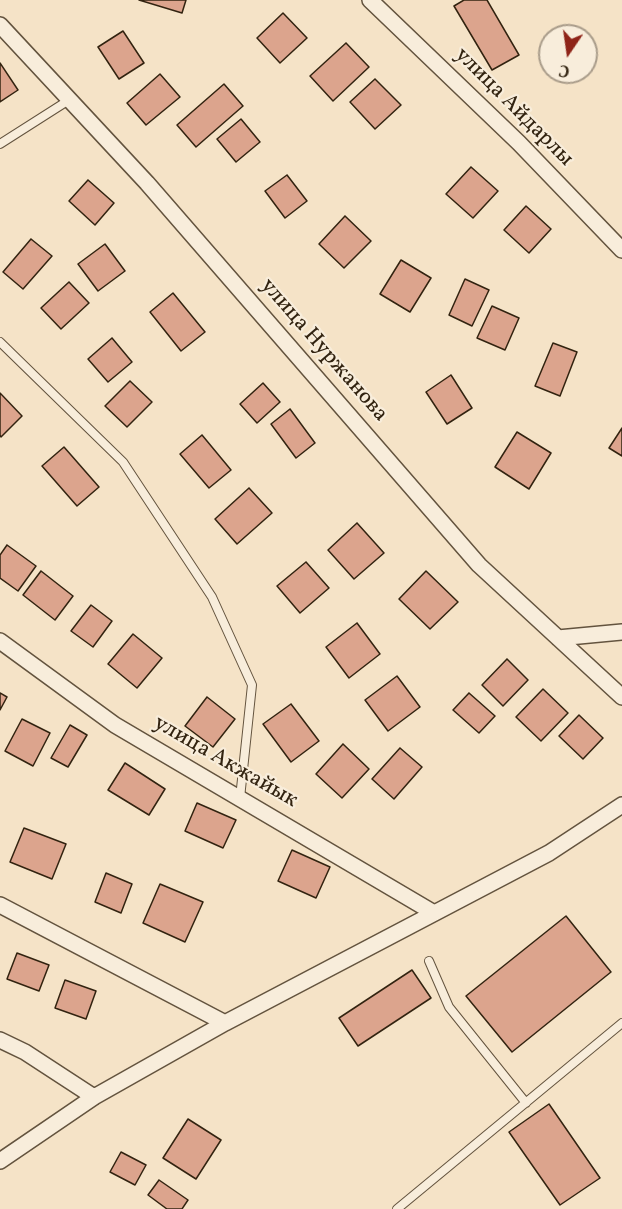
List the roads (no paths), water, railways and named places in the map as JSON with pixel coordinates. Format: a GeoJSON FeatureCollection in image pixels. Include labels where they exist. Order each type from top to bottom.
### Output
{"type":"FeatureCollection","features":[{"type":"Feature","properties":{"kind":"street","name":"улица Айдарлы"},"geometry":{"type":"LineString","coordinates":[[370,0],[519,143],[622,250]]}},
{"type":"Feature","properties":{"kind":"street","name":"улица Нуржанова"},"geometry":{"type":"LineString","coordinates":[[0,25],[147,183],[480,565],[622,697]]}},
{"type":"Feature","properties":{"kind":"street"},"geometry":{"type":"LineString","coordinates":[[558,638],[622,632]]}},
{"type":"Feature","properties":{"kind":"street","name":"улица Акжайык"},"geometry":{"type":"LineString","coordinates":[[0,641],[115,725],[434,913]]}},
{"type":"Feature","properties":{"kind":"street"},"geometry":{"type":"LineString","coordinates":[[0,1161],[94,1097],[225,1023],[549,853],[622,805]]}},
{"type":"Feature","properties":{"kind":"street"},"geometry":{"type":"LineString","coordinates":[[0,905],[225,1023]]}},
{"type":"Feature","properties":{"kind":"street"},"geometry":{"type":"LineString","coordinates":[[0,1040],[25,1052],[94,1097]]}},
{"type":"Feature","properties":{"kind":"lane"},"geometry":{"type":"LineString","coordinates":[[0,144],[69,100]]}},
{"type":"Feature","properties":{"kind":"lane"},"geometry":{"type":"LineString","coordinates":[[0,342],[123,462],[212,597],[252,685],[240,798]]}},
{"type":"Feature","properties":{"kind":"lane"},"geometry":{"type":"LineString","coordinates":[[429,961],[449,1007],[525,1103]]}},
{"type":"Feature","properties":{"kind":"lane"},"geometry":{"type":"LineString","coordinates":[[397,1209],[622,1023]]}}]}
